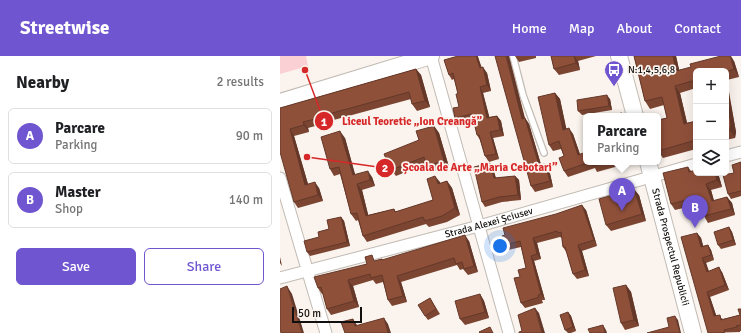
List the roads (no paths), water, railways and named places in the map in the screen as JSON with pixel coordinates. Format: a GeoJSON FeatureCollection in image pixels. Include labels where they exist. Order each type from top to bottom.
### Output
{"type":"FeatureCollection","features":[{"type":"Feature","properties":{"kind":"main road"},"geometry":{"type":"LineString","coordinates":[[280,102],[431,56]]}},
{"type":"Feature","properties":{"kind":"main road"},"geometry":{"type":"LineString","coordinates":[[619,56],[635,113]]}},
{"type":"Feature","properties":{"kind":"main road","name":"Strada Prospectul Republicii"},"geometry":{"type":"LineString","coordinates":[[650,169],[693,333]]}},
{"type":"Feature","properties":{"kind":"street"},"geometry":{"type":"LineString","coordinates":[[431,56],[509,333]]}},
{"type":"Feature","properties":{"kind":"street"},"geometry":{"type":"LineString","coordinates":[[729,155],[741,152]]}},
{"type":"Feature","properties":{"kind":"street","name":"Strada Alexei Șciusev"},"geometry":{"type":"LineString","coordinates":[[280,278],[479,226],[650,169],[693,164]]}},
{"type":"Feature","properties":{"kind":"street"},"geometry":{"type":"LineString","coordinates":[[280,178],[326,333]]}},
{"type":"Feature","properties":{"kind":"lane"},"geometry":{"type":"LineString","coordinates":[[513,56],[523,95],[544,153]]}},
{"type":"Feature","properties":{"kind":"place","name":"Liceul Teoretic „Ion Creangă”"},"geometry":{"type":"Point","coordinates":[305,70]}},
{"type":"Feature","properties":{"kind":"place","name":"N:1,4,5,6,8"},"geometry":{"type":"Point","coordinates":[614,87]}},
{"type":"Feature","properties":{"kind":"place","name":"Școala de Arte „Maria Cebotari”"},"geometry":{"type":"Point","coordinates":[307,157]}},
{"type":"Feature","properties":{"kind":"place","name":"Parcare"},"geometry":{"type":"Point","coordinates":[622,211]}},
{"type":"Feature","properties":{"kind":"place","name":"Master"},"geometry":{"type":"Point","coordinates":[695,228]}}]}
